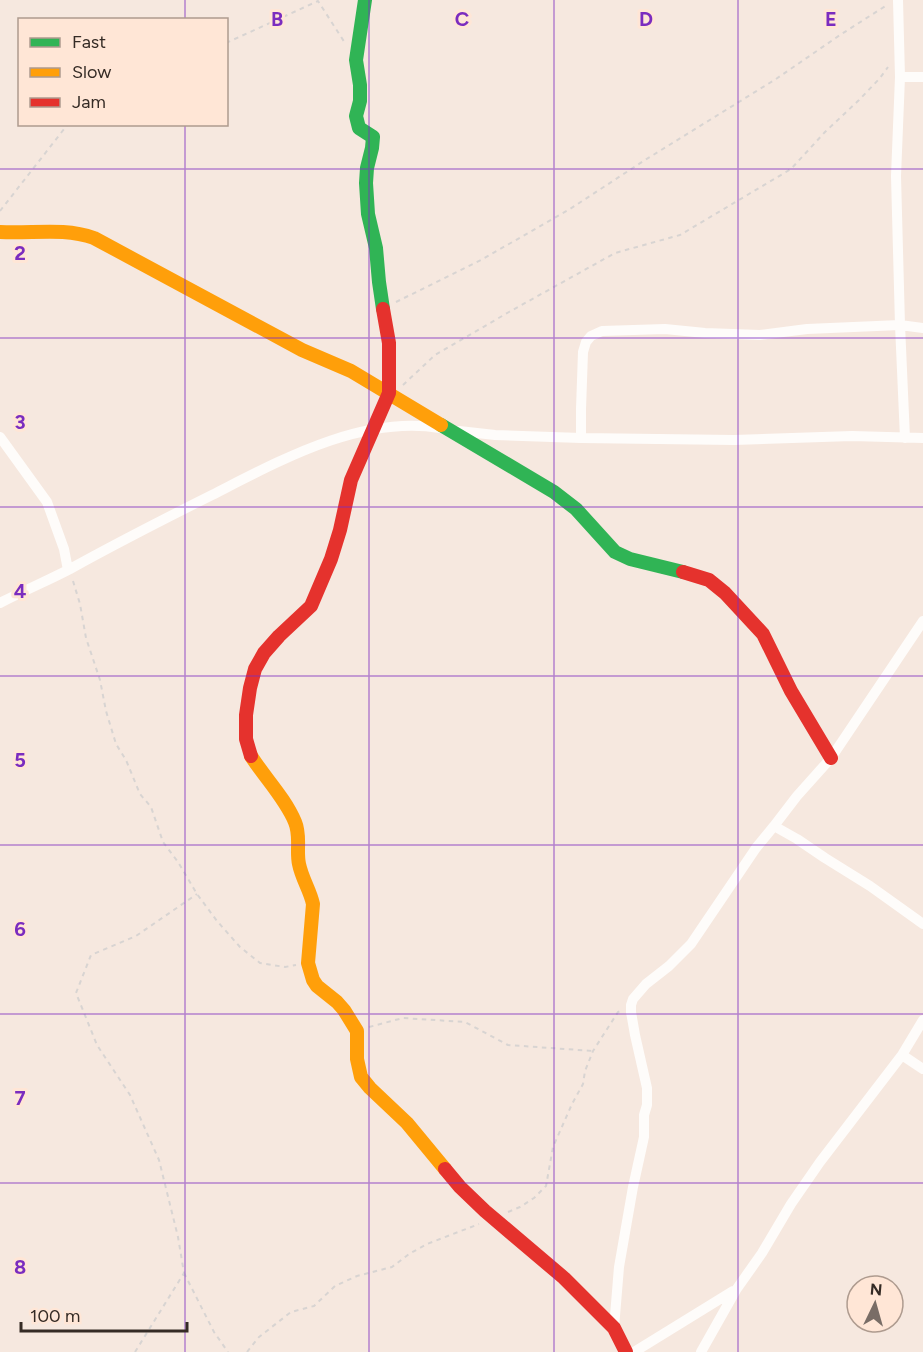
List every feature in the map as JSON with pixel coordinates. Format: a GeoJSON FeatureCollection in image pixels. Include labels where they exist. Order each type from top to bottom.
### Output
{"type":"FeatureCollection","features":[{"type":"Feature","properties":{"kind":"street"},"geometry":{"type":"LineString","coordinates":[[365,0],[356,60],[360,85],[357,121],[359,128],[373,137],[366,183],[368,214],[376,248],[389,343],[390,394],[351,480],[331,559],[311,606],[279,636],[264,653],[255,669],[246,715],[246,739],[250,756],[272,784],[295,821],[299,833],[298,861],[302,878],[313,904],[308,963],[317,986],[337,1002],[357,1030],[357,1059],[361,1077],[407,1123],[460,1187],[564,1278],[614,1328],[626,1352]]}},
{"type":"Feature","properties":{"kind":"street"},"geometry":{"type":"LineString","coordinates":[[896,0],[900,77],[897,176],[900,325],[905,438]]}},
{"type":"Feature","properties":{"kind":"street"},"geometry":{"type":"LineString","coordinates":[[900,77],[923,77]]}},
{"type":"Feature","properties":{"kind":"street"},"geometry":{"type":"LineString","coordinates":[[0,232],[83,233],[302,350],[351,372],[554,492],[576,509],[615,552],[630,559],[709,580],[725,593],[764,634],[791,691],[831,758]]}},
{"type":"Feature","properties":{"kind":"street"},"geometry":{"type":"LineString","coordinates":[[582,438],[583,352],[591,336],[602,332],[665,329],[705,333],[760,334],[799,329],[900,325],[923,328]]}},
{"type":"Feature","properties":{"kind":"street"},"geometry":{"type":"LineString","coordinates":[[0,603],[272,465],[321,444],[373,429],[399,425],[426,426],[472,434],[582,438],[734,440],[852,436],[923,438]]}},
{"type":"Feature","properties":{"kind":"street"},"geometry":{"type":"LineString","coordinates":[[0,438],[47,502],[64,549],[68,570]]}},
{"type":"Feature","properties":{"kind":"street"},"geometry":{"type":"LineString","coordinates":[[614,1328],[619,1267],[644,1137],[644,1115],[647,1105],[647,1088],[631,1012],[633,999],[646,984],[692,944],[756,848],[831,758],[923,621]]}},
{"type":"Feature","properties":{"kind":"street"},"geometry":{"type":"LineString","coordinates":[[774,826],[870,886],[923,924]]}},
{"type":"Feature","properties":{"kind":"street"},"geometry":{"type":"LineString","coordinates":[[701,1352],[736,1290],[762,1253],[791,1204],[820,1162],[902,1055],[923,1020]]}},
{"type":"Feature","properties":{"kind":"street"},"geometry":{"type":"LineString","coordinates":[[902,1055],[923,1069]]}},
{"type":"Feature","properties":{"kind":"street"},"geometry":{"type":"LineString","coordinates":[[634,1352],[736,1290]]}},
{"type":"Feature","properties":{"kind":"path"},"geometry":{"type":"LineString","coordinates":[[383,308],[481,260],[570,209],[896,0]]}},
{"type":"Feature","properties":{"kind":"path"},"geometry":{"type":"LineString","coordinates":[[228,41],[318,1],[356,60]]}},
{"type":"Feature","properties":{"kind":"path"},"geometry":{"type":"LineString","coordinates":[[390,394],[435,356],[509,312],[615,253],[680,235],[791,169],[880,78],[898,53]]}},
{"type":"Feature","properties":{"kind":"path"},"geometry":{"type":"LineString","coordinates":[[0,211],[66,126]]}},
{"type":"Feature","properties":{"kind":"path"},"geometry":{"type":"LineString","coordinates":[[68,570],[75,585],[86,638],[100,680],[116,744],[126,760],[140,794],[152,807],[163,842],[197,894],[240,947],[260,963],[285,967],[308,963]]}},
{"type":"Feature","properties":{"kind":"path"},"geometry":{"type":"LineString","coordinates":[[197,894],[136,936],[91,956],[76,993],[97,1045],[130,1095],[159,1160],[178,1237],[184,1273],[214,1332],[228,1352]]}},
{"type":"Feature","properties":{"kind":"path"},"geometry":{"type":"LineString","coordinates":[[247,1352],[274,1324],[291,1312],[314,1306],[335,1286],[357,1276],[392,1267],[427,1244],[496,1220],[534,1198],[546,1186],[553,1148],[572,1104],[584,1084],[585,1071],[593,1051],[618,1012],[631,1005]]}},
{"type":"Feature","properties":{"kind":"path"},"geometry":{"type":"LineString","coordinates":[[357,1030],[403,1018],[465,1022],[508,1045],[593,1051]]}},
{"type":"Feature","properties":{"kind":"path"},"geometry":{"type":"LineString","coordinates":[[135,1352],[184,1273]]}},
{"type":"Feature","properties":{"kind":"traffic: fast"},"geometry":{"type":"LineString","coordinates":[[365,0],[356,60],[360,85],[360,101],[356,116],[359,128],[373,137],[366,183],[368,214],[376,248],[383,309]]}},
{"type":"Feature","properties":{"kind":"traffic: fast"},"geometry":{"type":"LineString","coordinates":[[441,425],[554,492],[576,509],[615,552],[630,559],[683,572]]}},
{"type":"Feature","properties":{"kind":"traffic: slow"},"geometry":{"type":"LineString","coordinates":[[0,232],[59,232],[94,238],[302,350],[351,371],[441,425]]}},
{"type":"Feature","properties":{"kind":"traffic: slow"},"geometry":{"type":"LineString","coordinates":[[251,756],[286,805],[297,827],[299,864],[313,904],[308,963],[313,980],[344,1010],[357,1031],[357,1059],[361,1077],[407,1123],[445,1169]]}},
{"type":"Feature","properties":{"kind":"traffic: jam"},"geometry":{"type":"LineString","coordinates":[[251,756],[246,739],[246,715],[255,669],[264,653],[279,636],[311,606],[331,559],[351,480],[389,393],[389,343],[383,309]]}},
{"type":"Feature","properties":{"kind":"traffic: jam"},"geometry":{"type":"LineString","coordinates":[[683,572],[709,580],[725,593],[763,634],[791,691],[831,758]]}},
{"type":"Feature","properties":{"kind":"traffic: jam"},"geometry":{"type":"LineString","coordinates":[[445,1169],[485,1211],[564,1278],[614,1328],[626,1352]]}}]}
